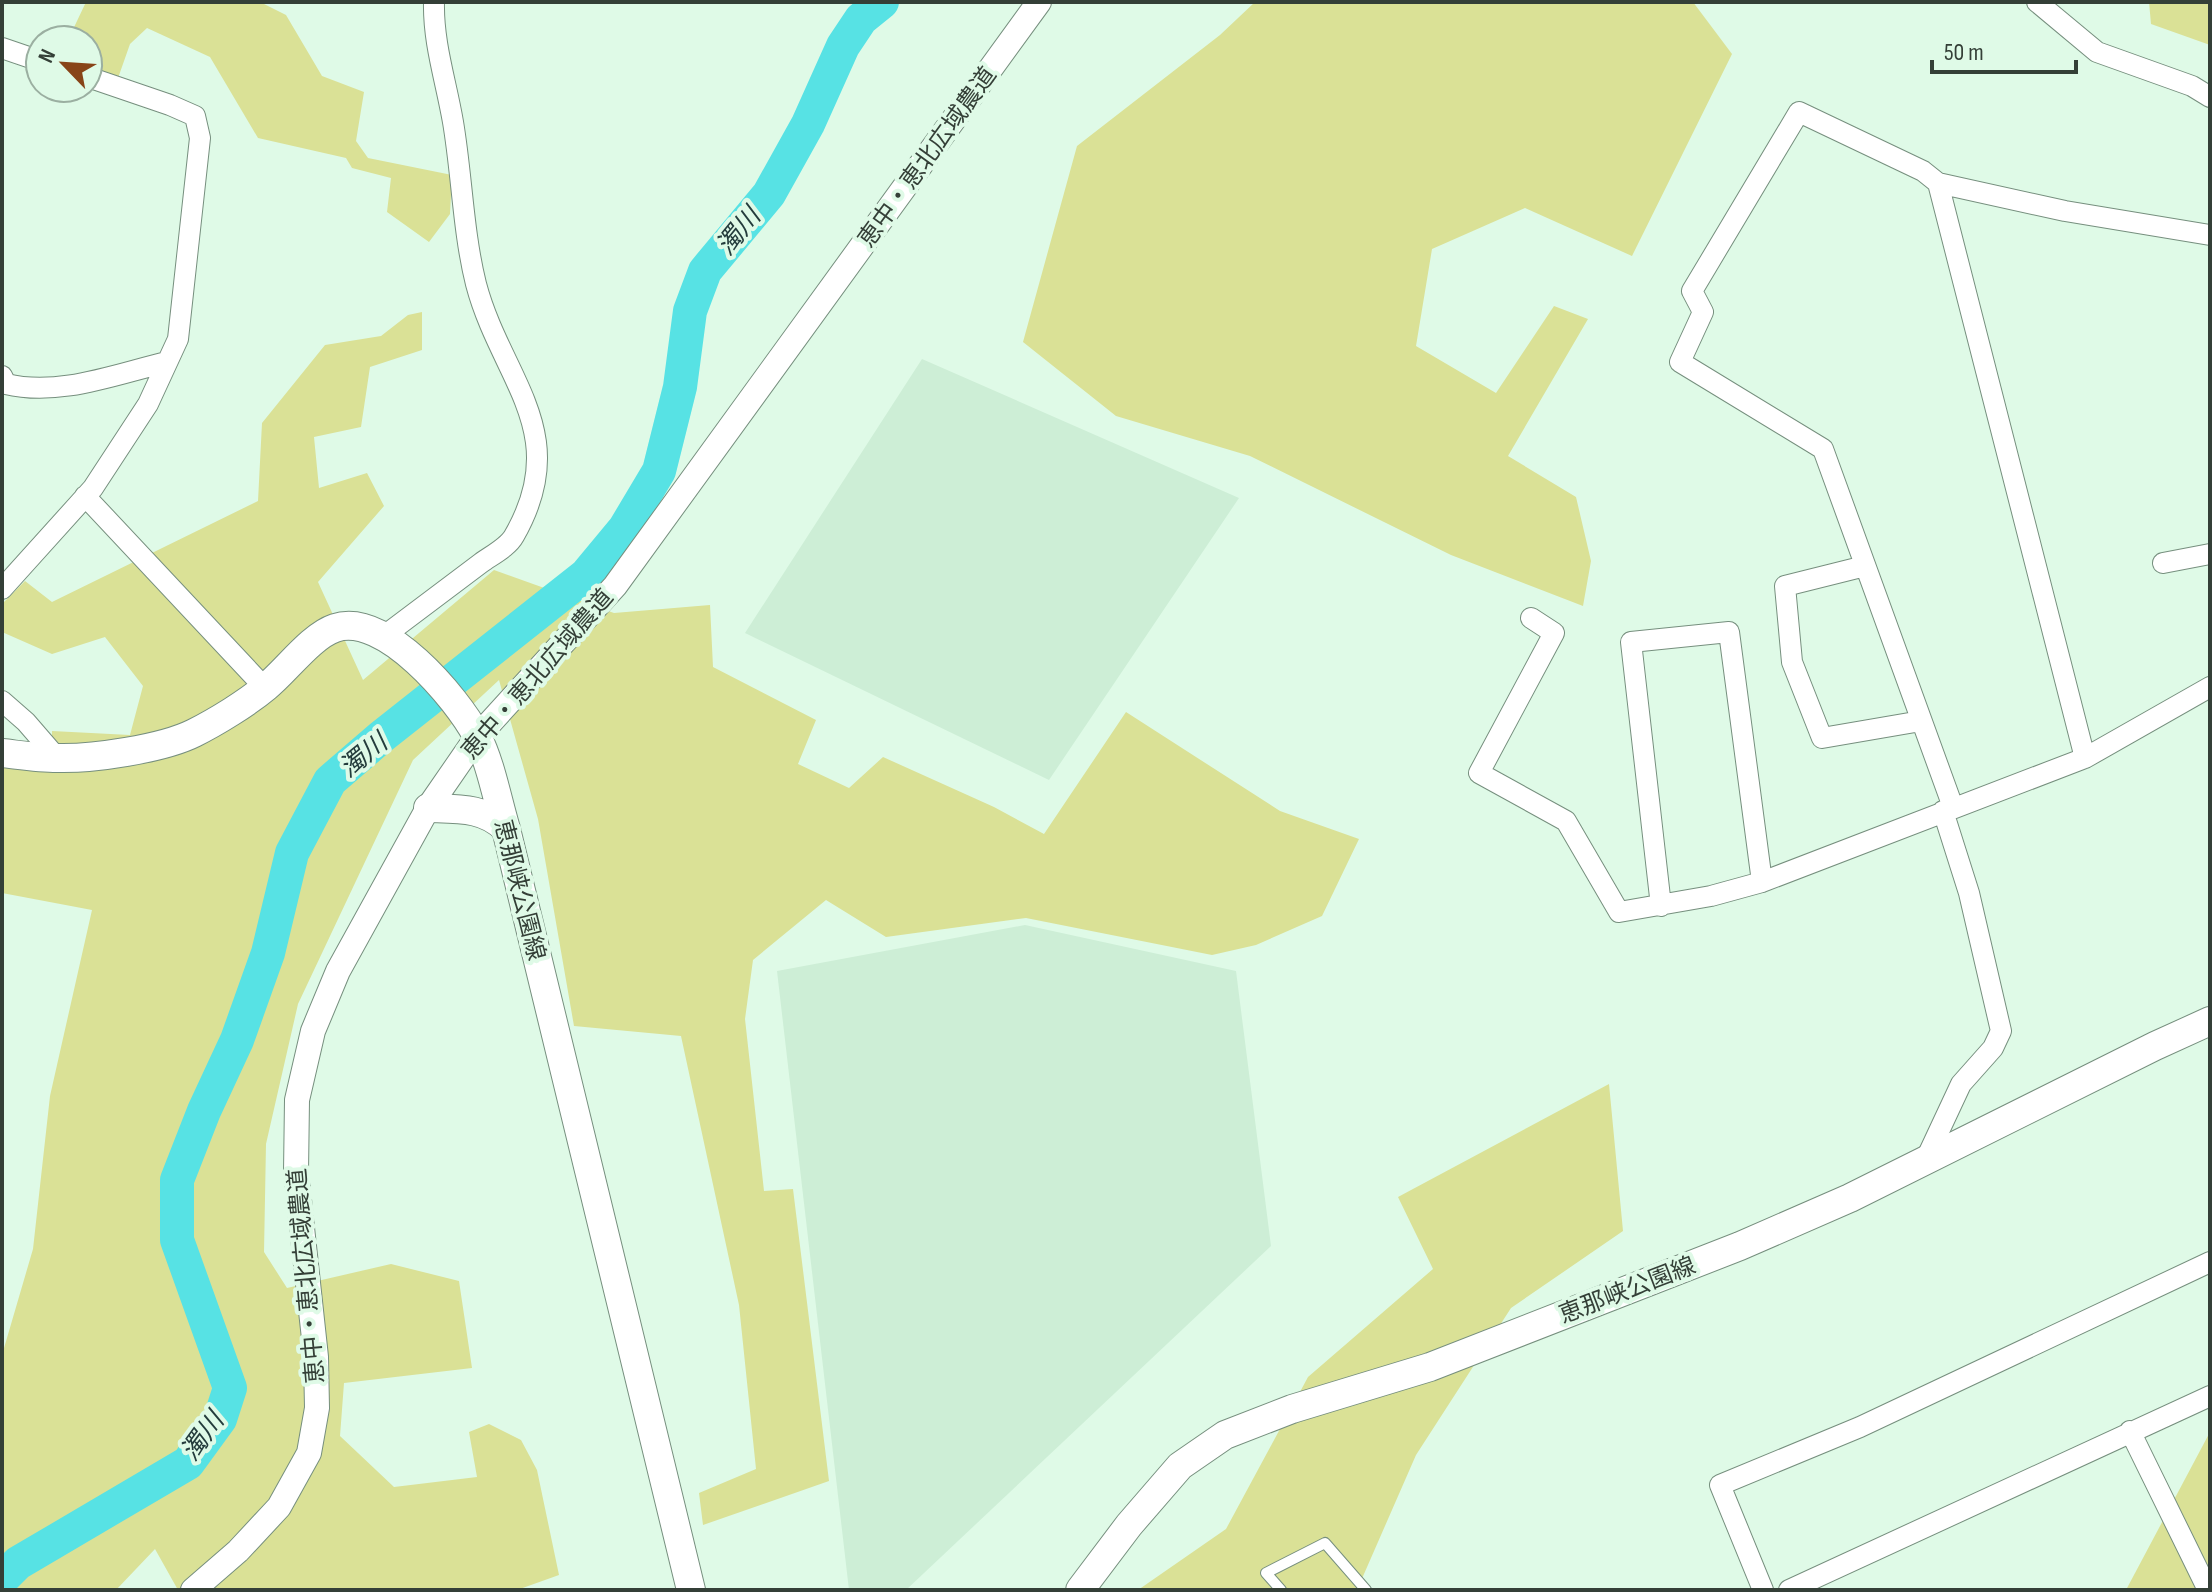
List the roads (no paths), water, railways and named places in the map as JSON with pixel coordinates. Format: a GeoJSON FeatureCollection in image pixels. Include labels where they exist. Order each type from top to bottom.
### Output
{"type":"FeatureCollection","features":[{"type":"Feature","properties":{"kind":"main road","name":"恵那峡公園線"},"geometry":{"type":"LineString","coordinates":[[2,753],[58,759],[134,751],[192,734],[265,688],[321,636],[334,628],[363,627],[384,636],[408,655],[455,702],[477,737],[506,829],[691,1590]]}},
{"type":"Feature","properties":{"kind":"main road"},"geometry":{"type":"LineString","coordinates":[[428,808],[474,810],[496,818],[506,829]]}},
{"type":"Feature","properties":{"kind":"main road","name":"恵那峡公園線"},"geometry":{"type":"LineString","coordinates":[[1080,1590],[1129,1525],[1180,1466],[1225,1435],[1292,1409],[1430,1367],[1696,1263],[1850,1198],[2210,1021]]}},
{"type":"Feature","properties":{"kind":"street"},"geometry":{"type":"LineString","coordinates":[[384,636],[512,539],[534,492],[537,466],[536,433],[527,401],[497,340],[476,285],[454,126],[433,29],[434,2]]}},
{"type":"Feature","properties":{"kind":"street","name":"恵中・恵北広域農道"},"geometry":{"type":"LineString","coordinates":[[193,1590],[238,1551],[279,1507],[309,1453],[317,1408],[316,1357],[296,1172],[297,1100],[313,1031],[338,971],[428,808],[477,737],[615,586],[1039,2]]}},
{"type":"Feature","properties":{"kind":"street"},"geometry":{"type":"LineString","coordinates":[[2037,2],[2097,52],[2192,86],[2210,97]]}},
{"type":"Feature","properties":{"kind":"street"},"geometry":{"type":"LineString","coordinates":[[2,48],[24,56]]}},
{"type":"Feature","properties":{"kind":"street"},"geometry":{"type":"LineString","coordinates":[[2,589],[85,496],[148,404],[178,339],[200,138],[195,116],[104,82]]}},
{"type":"Feature","properties":{"kind":"street"},"geometry":{"type":"LineString","coordinates":[[1925,1161],[1961,1084],[1993,1048],[2001,1031],[1948,809],[1921,721],[1823,449],[1680,362],[1703,312],[1692,291],[1799,112],[1923,171],[1938,183],[2065,211],[2210,235]]}},
{"type":"Feature","properties":{"kind":"street"},"geometry":{"type":"LineString","coordinates":[[1938,183],[2085,758]]}},
{"type":"Feature","properties":{"kind":"street"},"geometry":{"type":"LineString","coordinates":[[2,376],[6,384],[24,389],[60,388],[167,362]]}},
{"type":"Feature","properties":{"kind":"street"},"geometry":{"type":"LineString","coordinates":[[85,496],[265,688]]}},
{"type":"Feature","properties":{"kind":"street"},"geometry":{"type":"LineString","coordinates":[[2163,563],[2210,554]]}},
{"type":"Feature","properties":{"kind":"street"},"geometry":{"type":"LineString","coordinates":[[1865,566],[1785,586],[1792,662],[1822,738],[1921,721]]}},
{"type":"Feature","properties":{"kind":"street"},"geometry":{"type":"LineString","coordinates":[[1531,618],[1554,633],[1479,773],[1566,821],[1619,912],[1661,906],[1762,882],[2085,758],[2210,687]]}},
{"type":"Feature","properties":{"kind":"street"},"geometry":{"type":"LineString","coordinates":[[1661,906],[1631,642],[1729,632],[1762,882]]}},
{"type":"Feature","properties":{"kind":"street"},"geometry":{"type":"LineString","coordinates":[[2,701],[26,722],[58,759]]}},
{"type":"Feature","properties":{"kind":"street"},"geometry":{"type":"LineString","coordinates":[[1763,1590],[1720,1485],[1860,1427],[2210,1262]]}},
{"type":"Feature","properties":{"kind":"street"},"geometry":{"type":"LineString","coordinates":[[1789,1590],[1826,1582],[2130,1431],[2210,1396]]}},
{"type":"Feature","properties":{"kind":"street"},"geometry":{"type":"LineString","coordinates":[[2130,1431],[2208,1590]]}},
{"type":"Feature","properties":{"kind":"lane"},"geometry":{"type":"LineString","coordinates":[[1281,1590],[1266,1573],[1325,1543],[1366,1590]]}},
{"type":"Feature","properties":{"kind":"waterway","name":"濁川"},"geometry":{"type":"LineString","coordinates":[[2,1579],[18,1563],[188,1463],[220,1419],[230,1388],[177,1240],[177,1180],[237,1040],[268,953],[292,853],[330,781],[586,575],[625,528],[659,471],[680,387],[690,311],[705,271],[769,194],[808,124],[843,46],[861,19],[882,2]]}}]}
